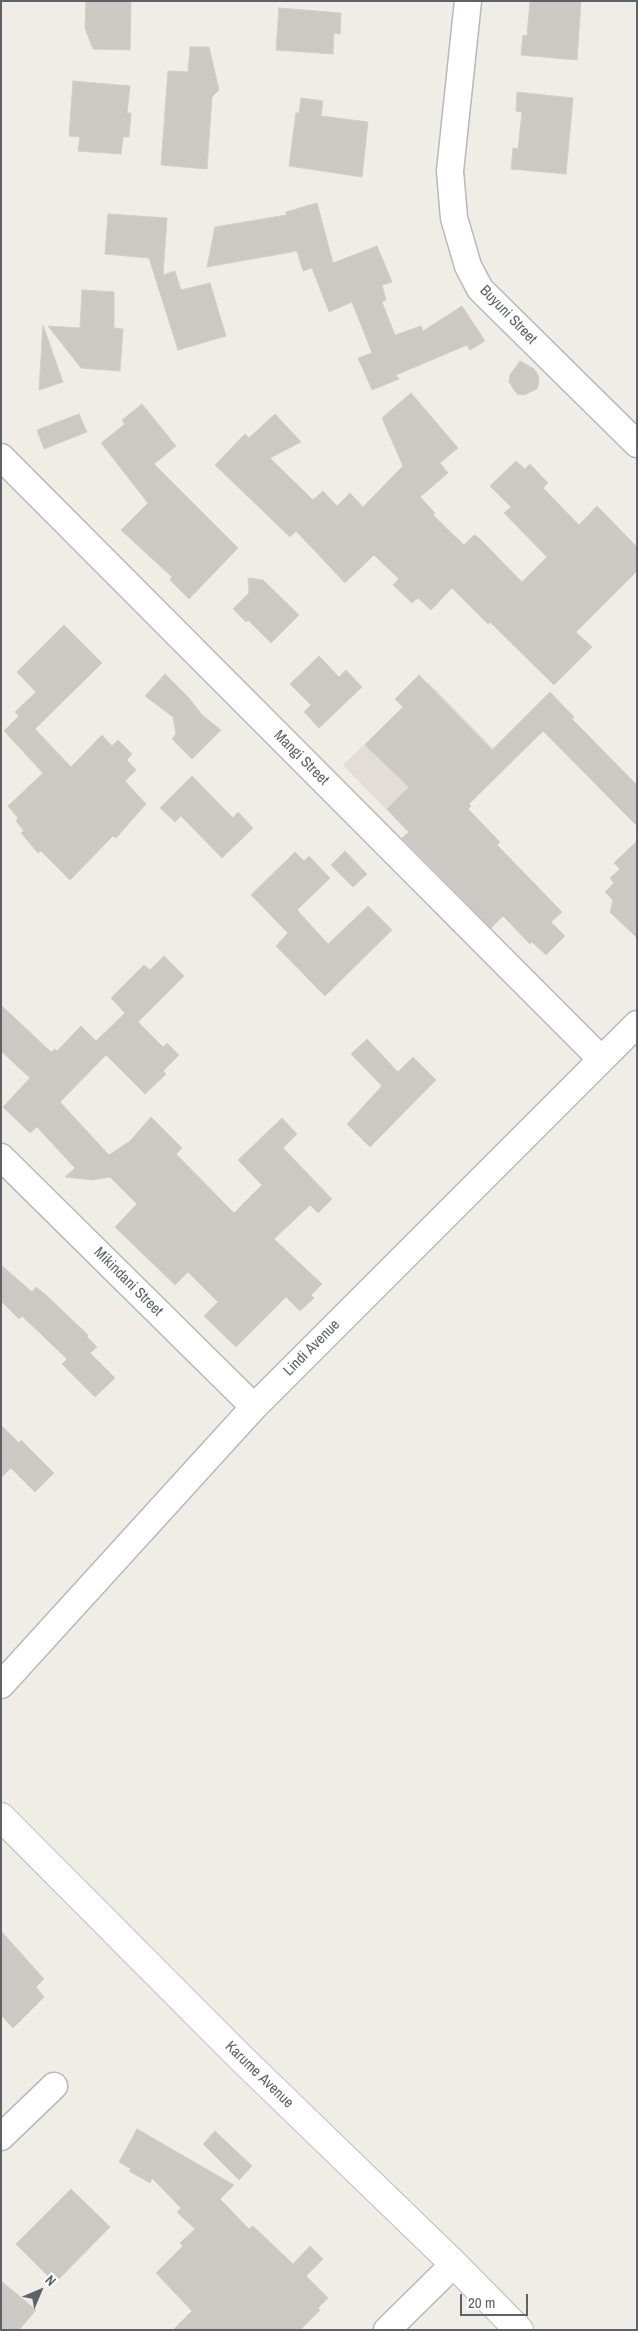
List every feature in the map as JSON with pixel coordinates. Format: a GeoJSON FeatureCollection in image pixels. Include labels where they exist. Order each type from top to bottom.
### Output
{"type":"FeatureCollection","features":[{"type":"Feature","properties":{"kind":"main road","name":"Karume Avenue"},"geometry":{"type":"LineString","coordinates":[[1,1817],[240,2057],[454,2264],[519,2330]]}},
{"type":"Feature","properties":{"kind":"street","name":"Buyuni Street"},"geometry":{"type":"LineString","coordinates":[[468,1],[450,171],[454,218],[468,266],[480,289],[637,444]]}},
{"type":"Feature","properties":{"kind":"street","name":"Mangi Street"},"geometry":{"type":"LineString","coordinates":[[1,457],[601,1059]]}},
{"type":"Feature","properties":{"kind":"street","name":"Lindi Avenue"},"geometry":{"type":"LineString","coordinates":[[1,1685],[254,1406],[637,1024]]}},
{"type":"Feature","properties":{"kind":"street","name":"Mikindani Street"},"geometry":{"type":"LineString","coordinates":[[1,1157],[254,1406]]}},
{"type":"Feature","properties":{"kind":"street"},"geometry":{"type":"LineString","coordinates":[[1,2137],[54,2086]]}},
{"type":"Feature","properties":{"kind":"street"},"geometry":{"type":"LineString","coordinates":[[387,2330],[454,2264]]}},
{"type":"Feature","properties":{"kind":"shaded area"},"geometry":{"type":"Polygon","coordinates":[[[428,682],[494,749],[408,832],[343,765],[428,682]]]}},
{"type":"Feature","properties":{"kind":"building"},"geometry":{"type":"Polygon","coordinates":[[[86,1],[131,1],[130,50],[93,49],[85,28],[86,1]]]}},
{"type":"Feature","properties":{"kind":"building"},"geometry":{"type":"Polygon","coordinates":[[[530,1],[581,1],[577,60],[521,55],[523,35],[527,36],[530,1]]]}},
{"type":"Feature","properties":{"kind":"building"},"geometry":{"type":"Polygon","coordinates":[[[279,8],[341,13],[340,34],[334,33],[333,54],[276,50],[279,8]]]}},
{"type":"Feature","properties":{"kind":"building"},"geometry":{"type":"Polygon","coordinates":[[[190,47],[209,47],[219,90],[212,97],[207,169],[161,165],[168,71],[188,72],[190,47]]]}},
{"type":"Feature","properties":{"kind":"building"},"geometry":{"type":"Polygon","coordinates":[[[73,81],[130,86],[127,113],[131,113],[129,137],[123,137],[121,154],[78,151],[80,137],[69,136],[73,81]]]}},
{"type":"Feature","properties":{"kind":"building"},"geometry":{"type":"Polygon","coordinates":[[[517,92],[573,98],[566,174],[511,169],[513,148],[518,149],[522,112],[516,111],[517,92]]]}},
{"type":"Feature","properties":{"kind":"building"},"geometry":{"type":"Polygon","coordinates":[[[301,98],[323,101],[321,116],[368,122],[362,177],[289,166],[296,113],[299,113],[301,98]]]}},
{"type":"Feature","properties":{"kind":"building"},"geometry":{"type":"Polygon","coordinates":[[[317,203],[333,263],[377,246],[392,282],[382,285],[386,300],[382,302],[395,335],[421,326],[423,331],[462,306],[485,341],[470,350],[467,345],[396,375],[399,379],[372,390],[358,358],[372,353],[352,302],[329,312],[312,268],[303,271],[297,251],[207,267],[215,227],[286,215],[286,212],[317,203]]]}},
{"type":"Feature","properties":{"kind":"building"},"geometry":{"type":"Polygon","coordinates":[[[108,214],[167,218],[163,275],[175,271],[181,290],[210,283],[226,336],[178,350],[149,258],[105,254],[108,214]]]}},
{"type":"Feature","properties":{"kind":"building"},"geometry":{"type":"Polygon","coordinates":[[[82,290],[114,292],[114,328],[123,329],[120,371],[81,368],[48,326],[80,328],[82,290]]]}},
{"type":"Feature","properties":{"kind":"building"},"geometry":{"type":"Polygon","coordinates":[[[43,325],[63,382],[39,390],[43,325]]]}},
{"type":"Feature","properties":{"kind":"building"},"geometry":{"type":"Polygon","coordinates":[[[520,361],[534,369],[538,375],[539,382],[537,389],[524,395],[517,394],[509,382],[510,375],[520,361]]]}},
{"type":"Feature","properties":{"kind":"building"},"geometry":{"type":"Polygon","coordinates":[[[411,393],[458,448],[440,463],[448,473],[420,497],[435,513],[433,515],[464,545],[474,535],[478,537],[522,582],[547,557],[504,513],[511,507],[490,486],[516,461],[525,469],[530,464],[548,483],[543,488],[579,525],[597,506],[637,547],[637,571],[576,632],[592,647],[554,685],[490,622],[488,624],[452,588],[431,610],[418,598],[412,603],[393,585],[399,579],[374,555],[345,583],[296,531],[290,537],[215,465],[245,434],[249,438],[275,414],[301,442],[270,458],[313,500],[323,491],[337,506],[350,493],[363,507],[403,466],[382,418],[411,393]]]}},
{"type":"Feature","properties":{"kind":"building"},"geometry":{"type":"Polygon","coordinates":[[[142,404],[176,446],[154,464],[238,548],[189,599],[170,580],[172,577],[121,530],[148,503],[101,443],[125,424],[122,420],[142,404]]]}},
{"type":"Feature","properties":{"kind":"building"},"geometry":{"type":"Polygon","coordinates":[[[79,414],[87,432],[44,449],[37,430],[79,414]]]}},
{"type":"Feature","properties":{"kind":"building"},"geometry":{"type":"Polygon","coordinates":[[[248,578],[263,580],[299,615],[271,643],[248,620],[246,622],[233,609],[249,593],[248,578]]]}},
{"type":"Feature","properties":{"kind":"building"},"geometry":{"type":"Polygon","coordinates":[[[64,625],[102,663],[35,729],[71,767],[102,735],[112,746],[118,740],[132,754],[127,760],[136,770],[125,781],[146,804],[116,838],[113,836],[70,880],[41,851],[38,853],[21,833],[24,831],[16,821],[18,818],[8,806],[43,773],[4,731],[19,716],[15,712],[36,692],[17,672],[64,625]]]}},
{"type":"Feature","properties":{"kind":"building"},"geometry":{"type":"Polygon","coordinates":[[[319,656],[339,677],[346,670],[362,687],[319,728],[304,712],[311,705],[290,684],[319,656]]]}},
{"type":"Feature","properties":{"kind":"building"},"geometry":{"type":"Polygon","coordinates":[[[165,674],[189,698],[202,715],[221,730],[192,759],[172,739],[176,734],[173,717],[145,696],[165,674]]]}},
{"type":"Feature","properties":{"kind":"building"},"geometry":{"type":"Polygon","coordinates":[[[419,675],[492,750],[550,692],[574,717],[572,719],[637,785],[637,826],[543,731],[469,804],[471,806],[468,809],[500,842],[497,845],[562,912],[551,922],[565,936],[546,955],[532,942],[530,944],[503,916],[491,928],[402,838],[409,832],[387,809],[409,787],[365,745],[403,707],[395,699],[419,675]]]}},
{"type":"Feature","properties":{"kind":"building"},"geometry":{"type":"Polygon","coordinates":[[[192,776],[233,818],[238,812],[253,828],[222,858],[181,816],[175,822],[160,808],[192,776]]]}},
{"type":"Feature","properties":{"kind":"building"},"geometry":{"type":"Polygon","coordinates":[[[637,841],[637,938],[610,912],[613,900],[605,892],[614,883],[610,878],[620,869],[614,863],[637,841]]]}},
{"type":"Feature","properties":{"kind":"building"},"geometry":{"type":"Polygon","coordinates":[[[345,851],[367,874],[353,887],[331,865],[345,851]]]}},
{"type":"Feature","properties":{"kind":"building"},"geometry":{"type":"Polygon","coordinates":[[[295,852],[304,861],[309,856],[330,878],[297,910],[328,944],[368,906],[392,930],[325,996],[276,946],[288,933],[251,895],[295,852]]]}},
{"type":"Feature","properties":{"kind":"building"},"geometry":{"type":"Polygon","coordinates":[[[164,956],[184,976],[138,1022],[163,1047],[167,1043],[179,1055],[163,1071],[166,1074],[145,1094],[106,1055],[60,1102],[109,1155],[130,1141],[151,1117],[182,1148],[176,1154],[234,1213],[262,1185],[238,1160],[282,1118],[297,1134],[283,1148],[332,1199],[318,1213],[310,1205],[274,1239],[322,1284],[311,1295],[314,1298],[300,1311],[286,1297],[236,1347],[204,1316],[218,1302],[188,1272],[175,1285],[115,1227],[137,1204],[110,1177],[92,1180],[65,1177],[75,1168],[37,1127],[30,1133],[3,1107],[30,1078],[1,1051],[1,1005],[51,1052],[55,1049],[57,1051],[81,1026],[96,1041],[125,1013],[111,998],[144,965],[150,970],[164,956]]]}},
{"type":"Feature","properties":{"kind":"building"},"geometry":{"type":"Polygon","coordinates":[[[367,1039],[398,1072],[413,1057],[436,1080],[370,1147],[347,1124],[382,1086],[351,1054],[367,1039]]]}},
{"type":"Feature","properties":{"kind":"building"},"geometry":{"type":"Polygon","coordinates":[[[1,1265],[32,1292],[36,1287],[45,1294],[88,1335],[87,1337],[97,1347],[90,1353],[115,1378],[95,1397],[62,1364],[67,1359],[22,1316],[19,1319],[1,1301],[1,1265]]]}},
{"type":"Feature","properties":{"kind":"building"},"geometry":{"type":"Polygon","coordinates":[[[1,1425],[19,1443],[21,1440],[54,1473],[35,1492],[11,1468],[1,1478],[1,1425]]]}},
{"type":"Feature","properties":{"kind":"building"},"geometry":{"type":"Polygon","coordinates":[[[1,1931],[44,1979],[36,1987],[44,1997],[13,2028],[1,2015],[1,1931]]]}},
{"type":"Feature","properties":{"kind":"building"},"geometry":{"type":"Polygon","coordinates":[[[137,2129],[234,2185],[220,2199],[249,2229],[253,2226],[293,2264],[310,2246],[323,2259],[306,2276],[328,2298],[318,2308],[320,2310],[300,2330],[173,2330],[192,2311],[156,2273],[183,2246],[180,2243],[195,2229],[177,2212],[181,2208],[152,2178],[150,2183],[129,2171],[131,2169],[119,2162],[137,2129]]]}},
{"type":"Feature","properties":{"kind":"building"},"geometry":{"type":"Polygon","coordinates":[[[215,2131],[252,2166],[239,2180],[203,2144],[215,2131]]]}},
{"type":"Feature","properties":{"kind":"building"},"geometry":{"type":"Polygon","coordinates":[[[71,2189],[110,2227],[55,2283],[16,2244],[71,2189]]]}},
{"type":"Feature","properties":{"kind":"building"},"geometry":{"type":"Polygon","coordinates":[[[1,2281],[36,2310],[19,2330],[1,2330],[1,2281]]]}}]}
